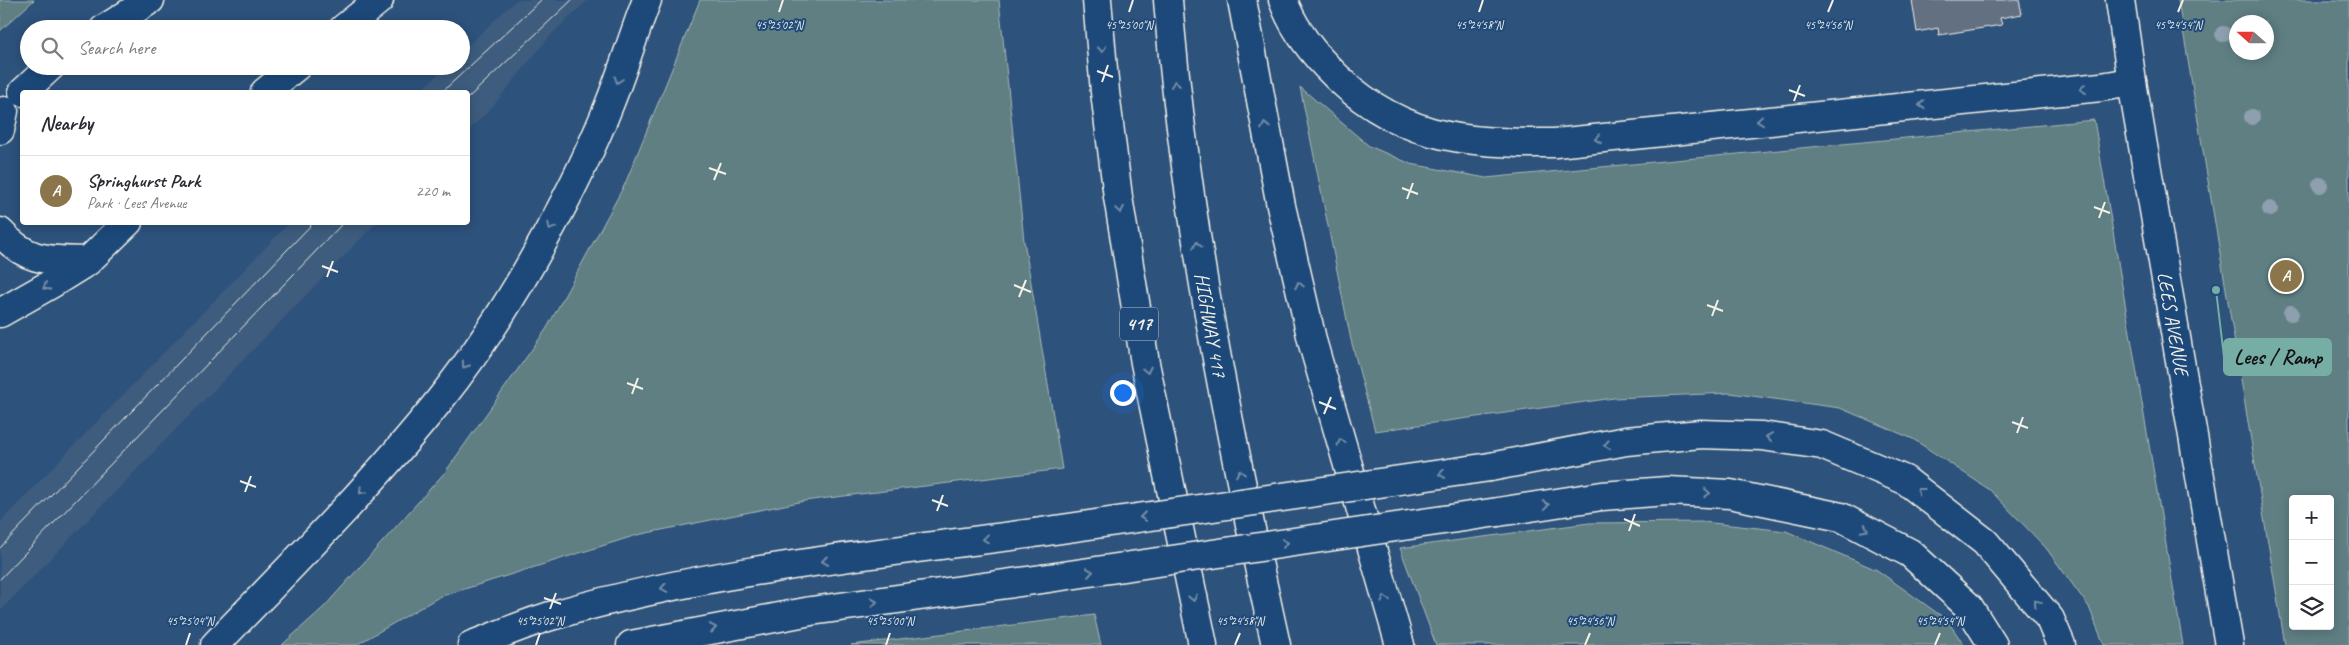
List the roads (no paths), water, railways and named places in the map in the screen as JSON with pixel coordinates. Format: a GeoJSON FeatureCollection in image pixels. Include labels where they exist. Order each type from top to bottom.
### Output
{"type":"FeatureCollection","features":[{"type":"Feature","properties":{"kind":"main road"},"geometry":{"type":"LineString","coordinates":[[118,20],[150,0]]}},
{"type":"Feature","properties":{"kind":"main road"},"geometry":{"type":"LineString","coordinates":[[355,20],[379,0]]}},
{"type":"Feature","properties":{"kind":"main road"},"geometry":{"type":"LineString","coordinates":[[216,645],[377,476],[441,399],[490,329],[543,242],[583,163],[612,100],[633,34],[647,0]]}},
{"type":"Feature","properties":{"kind":"main road","name":"417"},"geometry":{"type":"LineString","coordinates":[[1097,0],[1105,92],[1124,236],[1145,363],[1203,645]]}},
{"type":"Feature","properties":{"kind":"main road","name":"HIGHWAY 417"},"geometry":{"type":"LineString","coordinates":[[1168,0],[1174,81],[1194,229],[1234,442],[1276,645]]}},
{"type":"Feature","properties":{"kind":"main road"},"geometry":{"type":"LineString","coordinates":[[1242,0],[1280,206],[1311,335],[1386,602],[1400,645]]}},
{"type":"Feature","properties":{"kind":"main road"},"geometry":{"type":"LineString","coordinates":[[1283,0],[1299,32],[1316,55],[1336,76],[1362,98],[1404,124],[1460,139],[1482,142],[1555,143],[2101,87],[2132,82]]}},
{"type":"Feature","properties":{"kind":"main road","name":"LEES AVENUE"},"geometry":{"type":"LineString","coordinates":[[2120,0],[2132,82],[2230,645]]}},
{"type":"Feature","properties":{"kind":"main road"},"geometry":{"type":"LineString","coordinates":[[28,90],[42,75]]}},
{"type":"Feature","properties":{"kind":"main road"},"geometry":{"type":"LineString","coordinates":[[267,90],[286,75]]}},
{"type":"Feature","properties":{"kind":"main road"},"geometry":{"type":"LineString","coordinates":[[8,110],[20,98]]}},
{"type":"Feature","properties":{"kind":"main road"},"geometry":{"type":"LineString","coordinates":[[0,313],[88,261],[125,225]]}},
{"type":"Feature","properties":{"kind":"main road"},"geometry":{"type":"LineString","coordinates":[[0,232],[16,247],[39,259],[88,261]]}},
{"type":"Feature","properties":{"kind":"main road"},"geometry":{"type":"LineString","coordinates":[[472,645],[552,615],[646,592],[757,572],[1490,467],[1626,441],[1700,434],[1762,436],[1822,445],[1905,480],[1985,542],[2050,619],[2061,645]]}},
{"type":"Feature","properties":{"kind":"main road"},"geometry":{"type":"LineString","coordinates":[[631,645],[811,611],[1042,579],[1602,496],[1667,491],[1730,494],[1841,517],[1910,554],[1969,607],[1993,645]]}},
{"type":"Feature","properties":{"kind":"tram line"},"geometry":{"type":"LineString","coordinates":[[470,66],[541,0]]}},
{"type":"Feature","properties":{"kind":"tram line"},"geometry":{"type":"LineString","coordinates":[[470,96],[572,0]]}},
{"type":"Feature","properties":{"kind":"tram line"},"geometry":{"type":"LineString","coordinates":[[444,90],[460,75]]}},
{"type":"Feature","properties":{"kind":"tram line"},"geometry":{"type":"LineString","coordinates":[[0,548],[311,225]]}},
{"type":"Feature","properties":{"kind":"tram line"},"geometry":{"type":"LineString","coordinates":[[0,579],[341,225]]}},
{"type":"Feature","properties":{"kind":"place","name":"Springhurst Park"},"geometry":{"type":"Point","coordinates":[2286,276]}},
{"type":"Feature","properties":{"kind":"place","name":"Lees / Ramp"},"geometry":{"type":"Point","coordinates":[2216,290]}}]}
